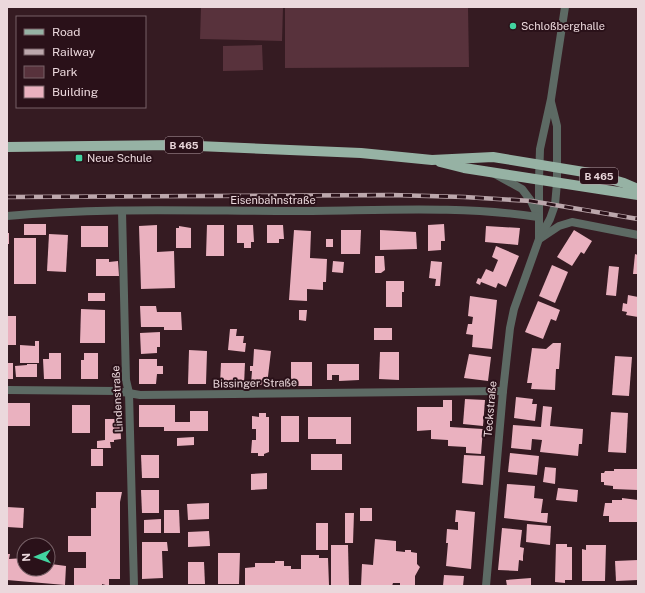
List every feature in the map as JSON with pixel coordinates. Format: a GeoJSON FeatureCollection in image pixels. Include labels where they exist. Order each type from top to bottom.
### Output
{"type":"FeatureCollection","features":[{"type":"Feature","properties":{"kind":"main road","name":"B 465"},"geometry":{"type":"LineString","coordinates":[[7,147],[176,145],[361,153],[432,160],[493,173],[638,195]]}},
{"type":"Feature","properties":{"kind":"main road","name":"B 465"},"geometry":{"type":"LineString","coordinates":[[432,160],[493,157],[590,173],[624,183],[638,189]]}},
{"type":"Feature","properties":{"kind":"street","name":"Teckstraße"},"geometry":{"type":"LineString","coordinates":[[539,239],[538,217],[540,149],[551,99],[565,7]]}},
{"type":"Feature","properties":{"kind":"street","name":"Teckstraße"},"geometry":{"type":"LineString","coordinates":[[486,586],[503,391],[514,309],[539,239],[550,219],[555,205],[558,168],[557,126],[551,99]]}},
{"type":"Feature","properties":{"kind":"street"},"geometry":{"type":"LineString","coordinates":[[493,173],[522,189],[531,201],[538,217]]}},
{"type":"Feature","properties":{"kind":"street","name":"Eisenbahnstraße"},"geometry":{"type":"LineString","coordinates":[[7,216],[47,212],[122,211],[464,211],[538,217]]}},
{"type":"Feature","properties":{"kind":"street","name":"Lindenstraße"},"geometry":{"type":"LineString","coordinates":[[122,211],[126,380],[129,393],[134,586]]}},
{"type":"Feature","properties":{"kind":"street"},"geometry":{"type":"LineString","coordinates":[[539,239],[559,226],[572,222],[638,235]]}},
{"type":"Feature","properties":{"kind":"street","name":"Bissinger Straße"},"geometry":{"type":"LineString","coordinates":[[7,390],[117,391],[140,395],[503,391]]}},
{"type":"Feature","properties":{"kind":"green space"},"geometry":{"type":"Polygon","coordinates":[[[201,7],[283,7],[282,41],[200,39],[201,7]]]}},
{"type":"Feature","properties":{"kind":"green space"},"geometry":{"type":"Polygon","coordinates":[[[285,7],[468,7],[469,67],[285,68],[285,7]]]}},
{"type":"Feature","properties":{"kind":"green space"},"geometry":{"type":"Polygon","coordinates":[[[262,45],[263,70],[223,71],[223,46],[262,45]]]}},
{"type":"Feature","properties":{"kind":"building"},"geometry":{"type":"Polygon","coordinates":[[[24,224],[46,224],[46,235],[24,235],[24,224]]]}},
{"type":"Feature","properties":{"kind":"building"},"geometry":{"type":"Polygon","coordinates":[[[444,224],[445,241],[441,241],[441,250],[428,251],[428,225],[444,224]]]}},
{"type":"Feature","properties":{"kind":"building"},"geometry":{"type":"Polygon","coordinates":[[[157,225],[157,252],[174,251],[175,288],[141,289],[139,226],[157,225]]]}},
{"type":"Feature","properties":{"kind":"building"},"geometry":{"type":"Polygon","coordinates":[[[207,225],[224,225],[224,256],[206,256],[207,225]]]}},
{"type":"Feature","properties":{"kind":"building"},"geometry":{"type":"Polygon","coordinates":[[[237,225],[253,225],[254,242],[251,242],[251,248],[244,248],[244,243],[237,243],[237,225]]]}},
{"type":"Feature","properties":{"kind":"building"},"geometry":{"type":"Polygon","coordinates":[[[267,225],[283,225],[284,239],[279,239],[279,243],[267,243],[267,225]]]}},
{"type":"Feature","properties":{"kind":"building"},"geometry":{"type":"Polygon","coordinates":[[[81,226],[108,226],[108,247],[81,247],[81,226]]]}},
{"type":"Feature","properties":{"kind":"building"},"geometry":{"type":"Polygon","coordinates":[[[179,226],[191,228],[191,248],[176,248],[176,228],[179,228],[179,226]]]}},
{"type":"Feature","properties":{"kind":"building"},"geometry":{"type":"Polygon","coordinates":[[[486,226],[520,228],[518,245],[485,242],[486,226]]]}},
{"type":"Feature","properties":{"kind":"building"},"geometry":{"type":"Polygon","coordinates":[[[294,230],[311,231],[310,258],[327,259],[326,282],[323,282],[323,290],[307,289],[307,301],[289,300],[294,230]]]}},
{"type":"Feature","properties":{"kind":"building"},"geometry":{"type":"Polygon","coordinates":[[[341,230],[361,230],[360,254],[341,254],[341,230]]]}},
{"type":"Feature","properties":{"kind":"building"},"geometry":{"type":"Polygon","coordinates":[[[380,230],[416,232],[417,249],[380,250],[380,230]]]}},
{"type":"Feature","properties":{"kind":"building"},"geometry":{"type":"Polygon","coordinates":[[[574,230],[592,241],[584,254],[581,252],[572,266],[557,257],[574,230]]]}},
{"type":"Feature","properties":{"kind":"building"},"geometry":{"type":"Polygon","coordinates":[[[7,233],[9,233],[9,244],[7,244],[7,233]]]}},
{"type":"Feature","properties":{"kind":"building"},"geometry":{"type":"Polygon","coordinates":[[[49,234],[68,235],[66,272],[47,271],[49,234]]]}},
{"type":"Feature","properties":{"kind":"building"},"geometry":{"type":"Polygon","coordinates":[[[14,238],[36,238],[36,284],[14,284],[14,238]]]}},
{"type":"Feature","properties":{"kind":"building"},"geometry":{"type":"Polygon","coordinates":[[[326,239],[333,239],[333,247],[326,247],[326,239]]]}},
{"type":"Feature","properties":{"kind":"building"},"geometry":{"type":"Polygon","coordinates":[[[496,246],[519,256],[506,287],[498,283],[496,288],[481,282],[480,285],[476,283],[478,278],[481,279],[486,269],[493,272],[498,260],[492,257],[496,246]]]}},
{"type":"Feature","properties":{"kind":"building"},"geometry":{"type":"Polygon","coordinates":[[[635,254],[638,255],[638,274],[633,274],[635,254]]]}},
{"type":"Feature","properties":{"kind":"building"},"geometry":{"type":"Polygon","coordinates":[[[375,256],[384,256],[385,270],[381,273],[375,273],[375,256]]]}},
{"type":"Feature","properties":{"kind":"building"},"geometry":{"type":"Polygon","coordinates":[[[96,259],[109,259],[109,262],[118,261],[119,276],[96,276],[96,259]]]}},
{"type":"Feature","properties":{"kind":"building"},"geometry":{"type":"Polygon","coordinates":[[[333,261],[344,262],[343,273],[332,272],[333,261]]]}},
{"type":"Feature","properties":{"kind":"building"},"geometry":{"type":"Polygon","coordinates":[[[431,261],[442,262],[440,286],[435,286],[436,279],[429,278],[431,261]]]}},
{"type":"Feature","properties":{"kind":"building"},"geometry":{"type":"Polygon","coordinates":[[[552,265],[568,272],[555,303],[539,296],[552,265]]]}},
{"type":"Feature","properties":{"kind":"building"},"geometry":{"type":"Polygon","coordinates":[[[609,266],[619,267],[616,296],[606,295],[609,266]]]}},
{"type":"Feature","properties":{"kind":"building"},"geometry":{"type":"Polygon","coordinates":[[[386,281],[404,281],[402,307],[386,307],[386,281]]]}},
{"type":"Feature","properties":{"kind":"building"},"geometry":{"type":"Polygon","coordinates":[[[88,293],[105,293],[105,301],[88,301],[88,293]]]}},
{"type":"Feature","properties":{"kind":"building"},"geometry":{"type":"Polygon","coordinates":[[[628,295],[638,297],[638,317],[626,315],[627,312],[622,311],[623,303],[627,304],[628,295]]]}},
{"type":"Feature","properties":{"kind":"building"},"geometry":{"type":"Polygon","coordinates":[[[470,296],[497,300],[492,349],[472,347],[473,335],[466,334],[468,324],[472,324],[473,317],[468,316],[470,296]]]}},
{"type":"Feature","properties":{"kind":"building"},"geometry":{"type":"Polygon","coordinates":[[[538,301],[560,310],[556,321],[551,319],[543,339],[525,332],[538,301]]]}},
{"type":"Feature","properties":{"kind":"building"},"geometry":{"type":"Polygon","coordinates":[[[140,306],[156,306],[157,312],[181,312],[182,330],[164,330],[164,327],[141,327],[140,306]]]}},
{"type":"Feature","properties":{"kind":"building"},"geometry":{"type":"Polygon","coordinates":[[[81,309],[105,310],[105,343],[80,343],[81,309]]]}},
{"type":"Feature","properties":{"kind":"building"},"geometry":{"type":"Polygon","coordinates":[[[299,310],[307,310],[306,321],[299,320],[299,310]]]}},
{"type":"Feature","properties":{"kind":"building"},"geometry":{"type":"Polygon","coordinates":[[[7,316],[16,316],[16,345],[7,345],[7,316]]]}},
{"type":"Feature","properties":{"kind":"building"},"geometry":{"type":"Polygon","coordinates":[[[374,328],[392,328],[392,340],[374,340],[374,328]]]}},
{"type":"Feature","properties":{"kind":"building"},"geometry":{"type":"Polygon","coordinates":[[[230,329],[237,329],[236,336],[244,336],[243,343],[246,343],[245,352],[228,350],[230,329]]]}},
{"type":"Feature","properties":{"kind":"building"},"geometry":{"type":"Polygon","coordinates":[[[160,332],[160,347],[157,347],[157,353],[141,354],[140,333],[160,332]]]}},
{"type":"Feature","properties":{"kind":"building"},"geometry":{"type":"Polygon","coordinates":[[[35,341],[39,341],[39,363],[20,363],[20,345],[35,346],[35,341]]]}},
{"type":"Feature","properties":{"kind":"building"},"geometry":{"type":"Polygon","coordinates":[[[553,343],[561,343],[559,369],[556,369],[555,390],[531,389],[532,383],[527,383],[532,348],[546,349],[553,343]]]}},
{"type":"Feature","properties":{"kind":"building"},"geometry":{"type":"Polygon","coordinates":[[[254,349],[271,351],[267,385],[251,384],[252,371],[250,371],[250,366],[253,366],[254,349]]]}},
{"type":"Feature","properties":{"kind":"building"},"geometry":{"type":"Polygon","coordinates":[[[189,350],[207,351],[206,384],[188,384],[189,350]]]}},
{"type":"Feature","properties":{"kind":"building"},"geometry":{"type":"Polygon","coordinates":[[[380,352],[399,352],[399,380],[379,379],[380,352]]]}},
{"type":"Feature","properties":{"kind":"building"},"geometry":{"type":"Polygon","coordinates":[[[49,353],[61,353],[61,379],[44,379],[43,359],[49,359],[49,353]]]}},
{"type":"Feature","properties":{"kind":"building"},"geometry":{"type":"Polygon","coordinates":[[[84,353],[98,353],[98,379],[81,379],[81,360],[84,360],[84,353]]]}},
{"type":"Feature","properties":{"kind":"building"},"geometry":{"type":"Polygon","coordinates":[[[469,354],[491,357],[488,381],[464,378],[469,354]]]}},
{"type":"Feature","properties":{"kind":"building"},"geometry":{"type":"Polygon","coordinates":[[[615,356],[632,357],[629,396],[612,395],[615,356]]]}},
{"type":"Feature","properties":{"kind":"building"},"geometry":{"type":"Polygon","coordinates":[[[139,359],[157,359],[157,366],[163,366],[163,374],[157,374],[156,384],[139,384],[139,359]]]}},
{"type":"Feature","properties":{"kind":"building"},"geometry":{"type":"Polygon","coordinates":[[[291,362],[312,362],[312,386],[291,386],[291,362]]]}},
{"type":"Feature","properties":{"kind":"building"},"geometry":{"type":"Polygon","coordinates":[[[7,363],[13,363],[13,379],[7,379],[7,363]]]}},
{"type":"Feature","properties":{"kind":"building"},"geometry":{"type":"Polygon","coordinates":[[[221,363],[245,363],[244,385],[220,384],[221,363]]]}},
{"type":"Feature","properties":{"kind":"building"},"geometry":{"type":"Polygon","coordinates":[[[37,364],[37,377],[16,377],[15,366],[37,364]]]}},
{"type":"Feature","properties":{"kind":"building"},"geometry":{"type":"Polygon","coordinates":[[[327,364],[359,364],[359,380],[339,381],[339,375],[332,375],[332,380],[327,380],[327,364]]]}},
{"type":"Feature","properties":{"kind":"building"},"geometry":{"type":"Polygon","coordinates":[[[516,397],[533,399],[532,404],[537,404],[535,421],[514,418],[516,397]]]}},
{"type":"Feature","properties":{"kind":"building"},"geometry":{"type":"Polygon","coordinates":[[[465,399],[485,400],[483,426],[463,424],[465,399]]]}},
{"type":"Feature","properties":{"kind":"building"},"geometry":{"type":"Polygon","coordinates":[[[443,400],[452,400],[452,421],[450,421],[450,427],[483,429],[481,454],[466,453],[466,447],[448,446],[448,440],[431,439],[431,430],[417,431],[417,407],[443,407],[443,400]]]}},
{"type":"Feature","properties":{"kind":"building"},"geometry":{"type":"Polygon","coordinates":[[[7,403],[30,403],[30,426],[7,426],[7,403]]]}},
{"type":"Feature","properties":{"kind":"building"},"geometry":{"type":"Polygon","coordinates":[[[72,405],[90,405],[90,433],[72,433],[72,405]]]}},
{"type":"Feature","properties":{"kind":"building"},"geometry":{"type":"Polygon","coordinates":[[[139,405],[175,405],[175,422],[190,422],[190,411],[208,411],[208,431],[164,431],[164,427],[139,427],[139,405]]]}},
{"type":"Feature","properties":{"kind":"building"},"geometry":{"type":"Polygon","coordinates":[[[543,406],[552,407],[550,426],[583,429],[582,444],[579,444],[578,456],[540,452],[542,440],[532,439],[531,450],[511,448],[513,425],[541,427],[543,406]]]}},
{"type":"Feature","properties":{"kind":"building"},"geometry":{"type":"Polygon","coordinates":[[[611,412],[628,413],[626,453],[608,452],[611,412]]]}},
{"type":"Feature","properties":{"kind":"building"},"geometry":{"type":"Polygon","coordinates":[[[259,413],[266,413],[266,417],[269,417],[269,452],[264,454],[264,456],[258,456],[258,453],[251,453],[252,440],[256,440],[256,429],[252,429],[252,416],[259,417],[259,413]]]}},
{"type":"Feature","properties":{"kind":"building"},"geometry":{"type":"Polygon","coordinates":[[[281,416],[299,416],[299,442],[281,442],[281,416]]]}},
{"type":"Feature","properties":{"kind":"building"},"geometry":{"type":"Polygon","coordinates":[[[308,417],[351,417],[351,444],[336,444],[336,439],[308,439],[308,417]]]}},
{"type":"Feature","properties":{"kind":"building"},"geometry":{"type":"Polygon","coordinates":[[[105,419],[120,419],[121,439],[110,442],[111,448],[97,448],[97,441],[105,440],[105,419]]]}},
{"type":"Feature","properties":{"kind":"building"},"geometry":{"type":"Polygon","coordinates":[[[194,437],[194,445],[177,446],[177,438],[194,437]]]}},
{"type":"Feature","properties":{"kind":"building"},"geometry":{"type":"Polygon","coordinates":[[[91,449],[103,449],[103,466],[91,466],[91,449]]]}},
{"type":"Feature","properties":{"kind":"building"},"geometry":{"type":"Polygon","coordinates":[[[510,453],[539,456],[537,475],[508,472],[510,453]]]}},
{"type":"Feature","properties":{"kind":"building"},"geometry":{"type":"Polygon","coordinates":[[[311,454],[342,454],[342,470],[311,470],[311,454]]]}},
{"type":"Feature","properties":{"kind":"building"},"geometry":{"type":"Polygon","coordinates":[[[141,455],[159,455],[159,478],[142,478],[141,455]]]}},
{"type":"Feature","properties":{"kind":"building"},"geometry":{"type":"Polygon","coordinates":[[[464,455],[485,456],[483,485],[462,483],[464,455]]]}},
{"type":"Feature","properties":{"kind":"building"},"geometry":{"type":"Polygon","coordinates":[[[545,467],[556,468],[555,484],[543,482],[545,467]]]}},
{"type":"Feature","properties":{"kind":"building"},"geometry":{"type":"Polygon","coordinates":[[[614,469],[638,469],[638,490],[613,489],[613,486],[604,485],[604,482],[601,482],[601,473],[604,473],[605,471],[614,471],[614,469]]]}},
{"type":"Feature","properties":{"kind":"building"},"geometry":{"type":"Polygon","coordinates":[[[267,473],[267,489],[251,490],[251,474],[267,473]]]}},
{"type":"Feature","properties":{"kind":"building"},"geometry":{"type":"Polygon","coordinates":[[[507,484],[535,486],[534,498],[543,499],[541,513],[548,513],[547,523],[504,518],[507,484]]]}},
{"type":"Feature","properties":{"kind":"building"},"geometry":{"type":"Polygon","coordinates":[[[558,488],[578,490],[577,502],[556,500],[558,488]]]}},
{"type":"Feature","properties":{"kind":"building"},"geometry":{"type":"Polygon","coordinates":[[[141,490],[159,490],[159,513],[142,513],[141,490]]]}},
{"type":"Feature","properties":{"kind":"building"},"geometry":{"type":"Polygon","coordinates":[[[96,492],[122,492],[120,502],[120,579],[109,579],[109,586],[102,584],[102,586],[74,586],[74,568],[86,568],[86,552],[68,552],[68,536],[91,536],[91,508],[96,508],[96,492]]]}},
{"type":"Feature","properties":{"kind":"building"},"geometry":{"type":"Polygon","coordinates":[[[622,498],[638,500],[638,522],[609,522],[609,516],[603,516],[605,503],[612,503],[612,500],[622,500],[622,498]]]}},
{"type":"Feature","properties":{"kind":"building"},"geometry":{"type":"Polygon","coordinates":[[[209,503],[209,519],[188,520],[187,504],[209,503]]]}},
{"type":"Feature","properties":{"kind":"building"},"geometry":{"type":"Polygon","coordinates":[[[7,507],[24,508],[23,528],[7,527],[7,507]]]}},
{"type":"Feature","properties":{"kind":"building"},"geometry":{"type":"Polygon","coordinates":[[[360,508],[372,508],[372,521],[360,521],[360,508]]]}},
{"type":"Feature","properties":{"kind":"building"},"geometry":{"type":"Polygon","coordinates":[[[164,510],[179,510],[180,533],[164,533],[164,510]]]}},
{"type":"Feature","properties":{"kind":"building"},"geometry":{"type":"Polygon","coordinates":[[[456,510],[475,512],[471,569],[446,566],[448,543],[446,543],[447,529],[458,530],[458,522],[455,522],[456,510]]]}},
{"type":"Feature","properties":{"kind":"building"},"geometry":{"type":"Polygon","coordinates":[[[345,513],[354,513],[353,543],[345,543],[345,513]]]}},
{"type":"Feature","properties":{"kind":"building"},"geometry":{"type":"Polygon","coordinates":[[[161,519],[161,533],[144,533],[144,520],[161,519]]]}},
{"type":"Feature","properties":{"kind":"building"},"geometry":{"type":"Polygon","coordinates":[[[316,523],[328,523],[328,550],[316,550],[316,523]]]}},
{"type":"Feature","properties":{"kind":"building"},"geometry":{"type":"Polygon","coordinates":[[[527,524],[551,526],[550,545],[526,542],[527,524]]]}},
{"type":"Feature","properties":{"kind":"building"},"geometry":{"type":"Polygon","coordinates":[[[502,528],[522,530],[520,547],[524,548],[523,561],[519,560],[518,571],[498,570],[502,528]]]}},
{"type":"Feature","properties":{"kind":"building"},"geometry":{"type":"Polygon","coordinates":[[[209,531],[210,546],[188,547],[188,532],[209,531]]]}},
{"type":"Feature","properties":{"kind":"building"},"geometry":{"type":"Polygon","coordinates":[[[375,539],[396,541],[396,551],[405,552],[405,550],[411,550],[411,552],[417,553],[417,564],[420,567],[415,576],[415,585],[400,586],[400,583],[393,583],[392,586],[361,586],[362,564],[373,565],[375,539]]]}},
{"type":"Feature","properties":{"kind":"building"},"geometry":{"type":"Polygon","coordinates":[[[142,542],[167,542],[168,551],[162,551],[163,578],[142,579],[142,542]]]}},
{"type":"Feature","properties":{"kind":"building"},"geometry":{"type":"Polygon","coordinates":[[[556,544],[567,544],[567,547],[572,547],[572,580],[565,580],[565,583],[555,582],[556,544]]]}},
{"type":"Feature","properties":{"kind":"building"},"geometry":{"type":"Polygon","coordinates":[[[331,545],[348,545],[349,586],[331,586],[331,545]]]}},
{"type":"Feature","properties":{"kind":"building"},"geometry":{"type":"Polygon","coordinates":[[[586,545],[606,545],[605,581],[582,581],[582,549],[586,550],[586,545]]]}},
{"type":"Feature","properties":{"kind":"building"},"geometry":{"type":"Polygon","coordinates":[[[218,553],[240,553],[239,584],[218,584],[218,553]]]}},
{"type":"Feature","properties":{"kind":"building"},"geometry":{"type":"Polygon","coordinates":[[[7,554],[10,554],[9,559],[16,559],[16,577],[56,577],[56,565],[66,566],[65,585],[7,580],[7,554]]]}},
{"type":"Feature","properties":{"kind":"building"},"geometry":{"type":"Polygon","coordinates":[[[301,555],[319,555],[319,558],[328,558],[329,585],[245,586],[245,568],[255,567],[255,563],[275,563],[275,561],[284,561],[284,566],[291,566],[291,569],[301,569],[301,555]]]}},
{"type":"Feature","properties":{"kind":"building"},"geometry":{"type":"Polygon","coordinates":[[[638,560],[638,580],[616,581],[615,561],[638,560]]]}},
{"type":"Feature","properties":{"kind":"building"},"geometry":{"type":"Polygon","coordinates":[[[188,562],[204,562],[205,584],[188,584],[188,562]]]}},
{"type":"Feature","properties":{"kind":"building"},"geometry":{"type":"Polygon","coordinates":[[[444,575],[464,576],[463,586],[443,586],[444,575]]]}},
{"type":"Feature","properties":{"kind":"building"},"geometry":{"type":"Polygon","coordinates":[[[531,578],[531,586],[507,586],[506,580],[531,578]]]}},
{"type":"Feature","properties":{"kind":"railway"},"geometry":{"type":"LineString","coordinates":[[7,197],[392,195],[464,197],[531,201],[638,219]]}},
{"type":"Feature","properties":{"kind":"place","name":"Schloßberghalle"},"geometry":{"type":"Point","coordinates":[513,26]}},
{"type":"Feature","properties":{"kind":"place","name":"Neue Schule"},"geometry":{"type":"Point","coordinates":[79,158]}}]}
